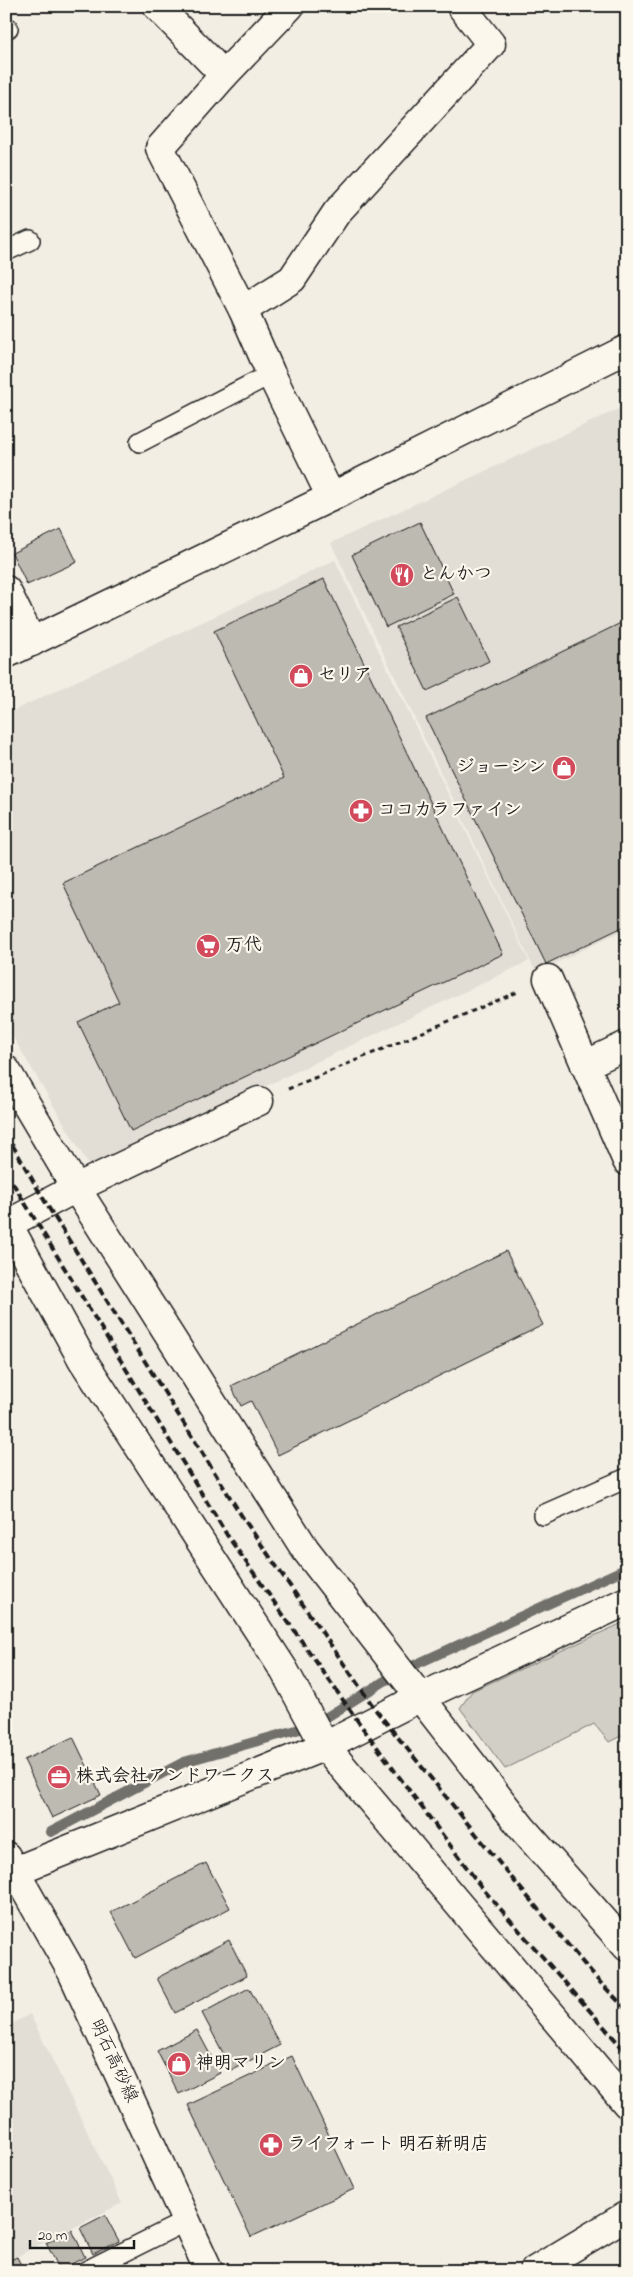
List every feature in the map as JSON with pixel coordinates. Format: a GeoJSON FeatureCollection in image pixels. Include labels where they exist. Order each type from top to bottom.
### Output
{"type":"FeatureCollection","features":[{"type":"Feature","properties":{"kind":"street"},"geometry":{"type":"LineString","coordinates":[[157,6],[224,75]]}},
{"type":"Feature","properties":{"kind":"street"},"geometry":{"type":"LineString","coordinates":[[290,6],[224,75],[160,148],[242,310],[331,497]]}},
{"type":"Feature","properties":{"kind":"street"},"geometry":{"type":"LineString","coordinates":[[242,310],[292,279],[337,212],[492,44],[461,6]]}},
{"type":"Feature","properties":{"kind":"street"},"geometry":{"type":"LineString","coordinates":[[6,654],[331,497],[627,349]]}},
{"type":"Feature","properties":{"kind":"street"},"geometry":{"type":"LineString","coordinates":[[6,590],[32,642]]}},
{"type":"Feature","properties":{"kind":"street"},"geometry":{"type":"LineString","coordinates":[[548,979],[627,1161]]}},
{"type":"Feature","properties":{"kind":"street"},"geometry":{"type":"LineString","coordinates":[[585,1065],[627,1045]]}},
{"type":"Feature","properties":{"kind":"street"},"geometry":{"type":"LineString","coordinates":[[6,1070],[76,1188],[304,1549],[522,1828],[627,1947]]}},
{"type":"Feature","properties":{"kind":"street"},"geometry":{"type":"LineString","coordinates":[[259,1101],[76,1188],[7,1224],[82,1359],[284,1670],[324,1746],[627,2104]]}},
{"type":"Feature","properties":{"kind":"street"},"geometry":{"type":"LineString","coordinates":[[10,1863],[324,1746],[419,1698],[627,1601]]}},
{"type":"Feature","properties":{"kind":"street","name":"明石高砂線"},"geometry":{"type":"LineString","coordinates":[[10,1863],[72,1972],[210,2271]]}},
{"type":"Feature","properties":{"kind":"street"},"geometry":{"type":"LineString","coordinates":[[534,2271],[627,2215]]}},
{"type":"Feature","properties":{"kind":"lane"},"geometry":{"type":"LineString","coordinates":[[6,252],[30,240]]}},
{"type":"Feature","properties":{"kind":"lane"},"geometry":{"type":"LineString","coordinates":[[140,442],[271,374]]}},
{"type":"Feature","properties":{"kind":"lane"},"geometry":{"type":"LineString","coordinates":[[543,1515],[627,1478]]}},
{"type":"Feature","properties":{"kind":"lane"},"geometry":{"type":"LineString","coordinates":[[86,2271],[186,2221]]}},
{"type":"Feature","properties":{"kind":"path"},"geometry":{"type":"LineString","coordinates":[[259,1101],[548,979]]}},
{"type":"Feature","properties":{"kind":"shaded area"},"geometry":{"type":"Polygon","coordinates":[[[627,405],[627,928],[536,973],[331,543],[627,405]]]}},
{"type":"Feature","properties":{"kind":"shaded area"},"geometry":{"type":"Polygon","coordinates":[[[335,560],[529,961],[91,1169],[6,1025],[6,714],[335,560]]]}},
{"type":"Feature","properties":{"kind":"shaded area"},"geometry":{"type":"Polygon","coordinates":[[[627,1621],[627,1733],[609,1742],[594,1724],[505,1769],[460,1708],[472,1691],[627,1621]]]}},
{"type":"Feature","properties":{"kind":"shaded area"},"geometry":{"type":"Polygon","coordinates":[[[30,2014],[122,2203],[6,2262],[6,2027],[30,2014]]]}},
{"type":"Feature","properties":{"kind":"building"},"geometry":{"type":"Polygon","coordinates":[[[420,522],[454,594],[386,627],[352,555],[420,522]]]}},
{"type":"Feature","properties":{"kind":"building"},"geometry":{"type":"Polygon","coordinates":[[[61,529],[77,562],[27,585],[12,553],[61,529]]]}},
{"type":"Feature","properties":{"kind":"building"},"geometry":{"type":"Polygon","coordinates":[[[324,579],[503,954],[131,1131],[78,1022],[119,1002],[63,883],[284,778],[214,631],[324,579]]]}},
{"type":"Feature","properties":{"kind":"building"},"geometry":{"type":"Polygon","coordinates":[[[458,597],[489,661],[427,691],[396,627],[458,597]]]}},
{"type":"Feature","properties":{"kind":"building"},"geometry":{"type":"Polygon","coordinates":[[[627,620],[627,925],[546,964],[426,718],[627,620]]]}},
{"type":"Feature","properties":{"kind":"building"},"geometry":{"type":"Polygon","coordinates":[[[506,1251],[543,1325],[278,1455],[251,1401],[241,1406],[231,1386],[506,1251]]]}},
{"type":"Feature","properties":{"kind":"building"},"geometry":{"type":"Polygon","coordinates":[[[73,1737],[101,1795],[52,1818],[24,1760],[73,1737]]]}},
{"type":"Feature","properties":{"kind":"building"},"geometry":{"type":"Polygon","coordinates":[[[206,1863],[230,1908],[135,1958],[111,1912],[206,1863]]]}},
{"type":"Feature","properties":{"kind":"building"},"geometry":{"type":"Polygon","coordinates":[[[229,1940],[247,1976],[175,2013],[157,1978],[229,1940]]]}},
{"type":"Feature","properties":{"kind":"building"},"geometry":{"type":"Polygon","coordinates":[[[249,1988],[280,2045],[232,2070],[202,2013],[249,1988]]]}},
{"type":"Feature","properties":{"kind":"building"},"geometry":{"type":"Polygon","coordinates":[[[197,2030],[220,2073],[179,2094],[157,2051],[197,2030]]]}},
{"type":"Feature","properties":{"kind":"building"},"geometry":{"type":"Polygon","coordinates":[[[292,2056],[354,2189],[251,2237],[188,2105],[292,2056]]]}},
{"type":"Feature","properties":{"kind":"building"},"geometry":{"type":"Polygon","coordinates":[[[105,2215],[119,2241],[93,2254],[80,2228],[105,2215]]]}},
{"type":"Feature","properties":{"kind":"building"},"geometry":{"type":"Polygon","coordinates":[[[72,2230],[85,2257],[60,2270],[46,2243],[72,2230]]]}},
{"type":"Feature","properties":{"kind":"building"},"geometry":{"type":"Polygon","coordinates":[[[17,2257],[24,2271],[6,2271],[6,2262],[17,2257]]]}},
{"type":"Feature","properties":{"kind":"waterway"},"geometry":{"type":"LineString","coordinates":[[51,1832],[184,1762],[314,1725],[399,1672],[627,1568]]}},
{"type":"Feature","properties":{"kind":"railway"},"geometry":{"type":"LineString","coordinates":[[6,1134],[47,1205],[243,1518],[375,1709],[506,1871],[595,1977],[627,2010]]}},
{"type":"Feature","properties":{"kind":"railway"},"geometry":{"type":"LineString","coordinates":[[6,1172],[227,1535],[362,1727],[482,1888],[627,2053]]}},
{"type":"Feature","properties":{"kind":"place","name":"とんかつ"},"geometry":{"type":"Point","coordinates":[402,575]}},
{"type":"Feature","properties":{"kind":"place","name":"セリア"},"geometry":{"type":"Point","coordinates":[301,676]}},
{"type":"Feature","properties":{"kind":"place","name":"ジョーシン"},"geometry":{"type":"Point","coordinates":[564,768]}},
{"type":"Feature","properties":{"kind":"place","name":"ココカラファイン"},"geometry":{"type":"Point","coordinates":[361,811]}},
{"type":"Feature","properties":{"kind":"place","name":"万代"},"geometry":{"type":"Point","coordinates":[208,946]}},
{"type":"Feature","properties":{"kind":"place","name":"株式会社アンドワークス"},"geometry":{"type":"Point","coordinates":[59,1777]}},
{"type":"Feature","properties":{"kind":"place","name":"神明マリン"},"geometry":{"type":"Point","coordinates":[179,2064]}},
{"type":"Feature","properties":{"kind":"place","name":"ライフォート 明石新明店"},"geometry":{"type":"Point","coordinates":[271,2145]}}]}
